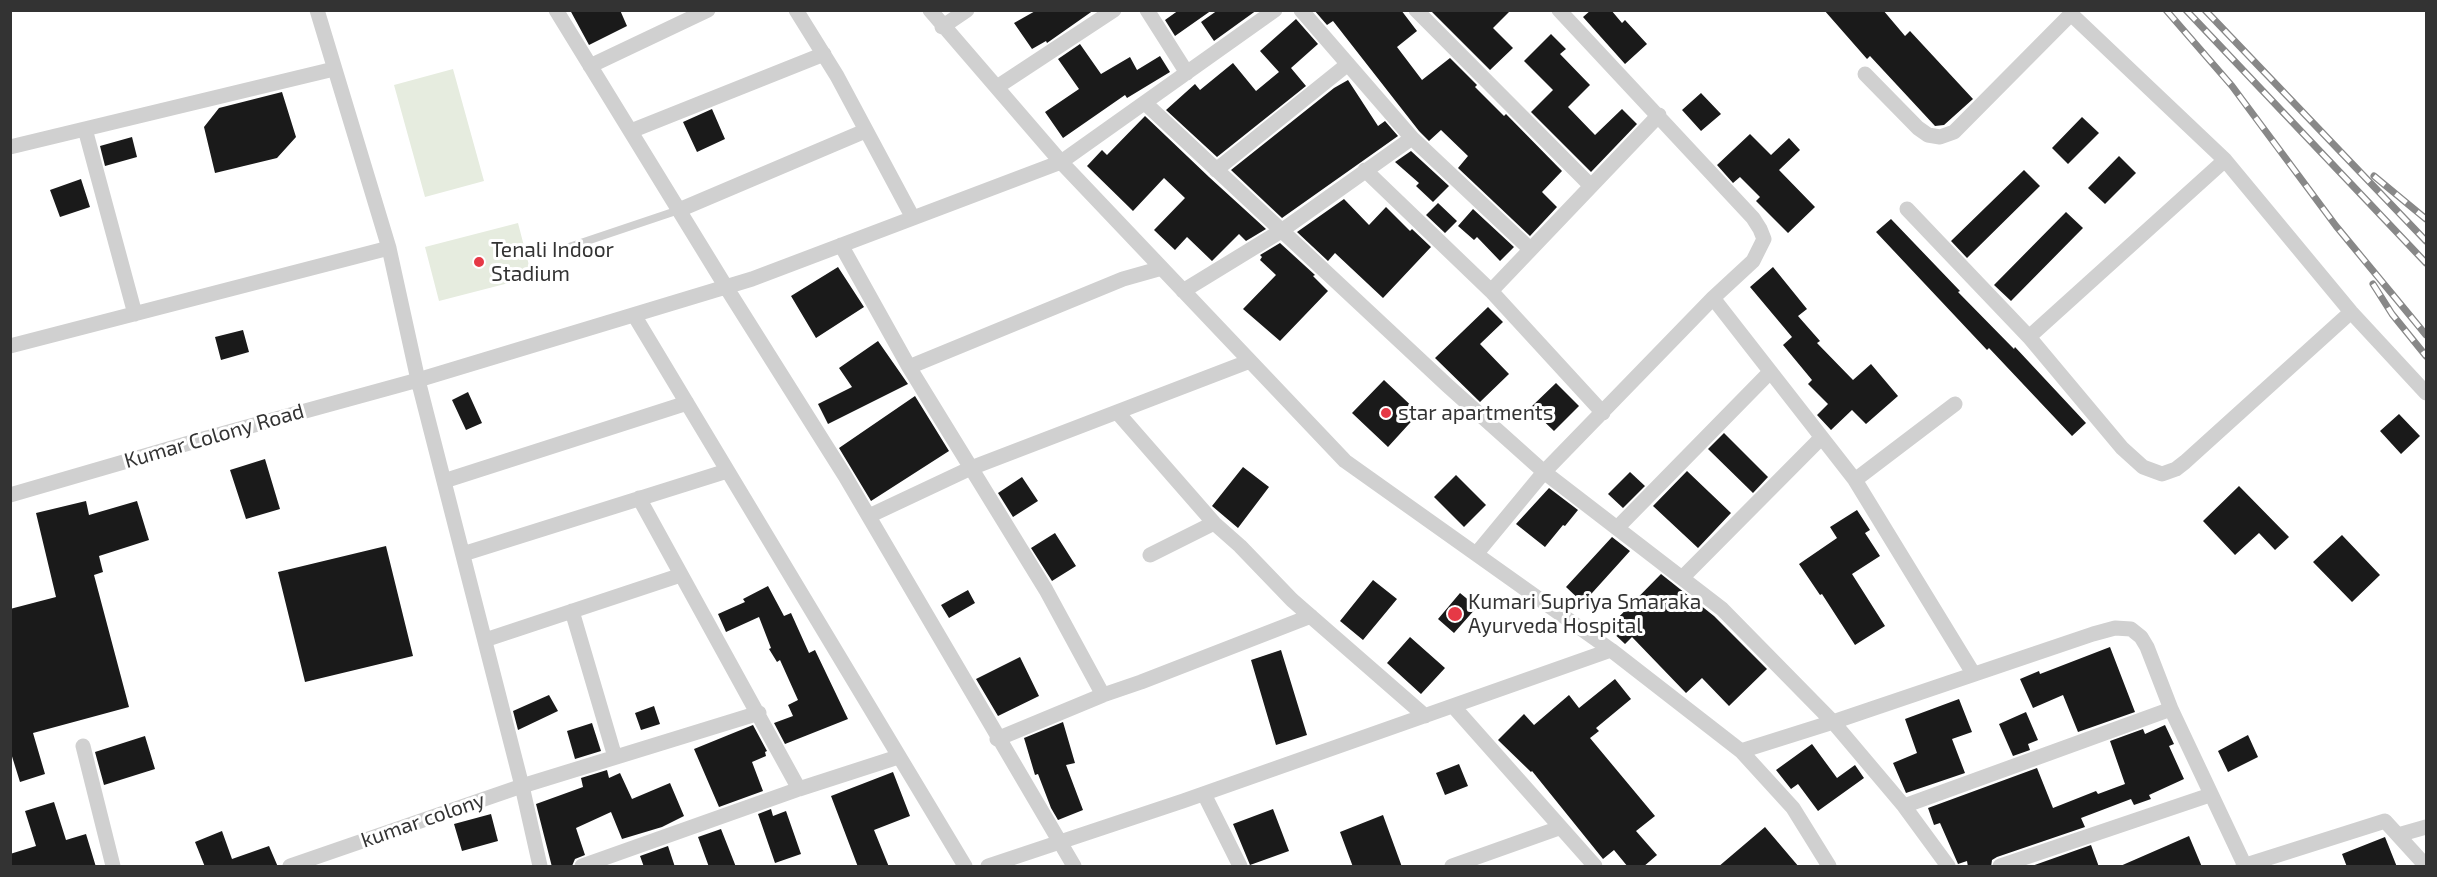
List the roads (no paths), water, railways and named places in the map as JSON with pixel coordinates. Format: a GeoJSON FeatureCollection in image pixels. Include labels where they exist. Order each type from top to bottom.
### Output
{"type":"FeatureCollection","features":[{"type":"Feature","properties":{"kind":"street"},"geometry":{"type":"LineString","coordinates":[[317,10],[389,248],[418,380],[522,786],[540,867]]}},
{"type":"Feature","properties":{"kind":"street"},"geometry":{"type":"LineString","coordinates":[[556,10],[869,516],[997,739],[1074,867]]}},
{"type":"Feature","properties":{"kind":"street"},"geometry":{"type":"LineString","coordinates":[[590,66],[708,10]]}},
{"type":"Feature","properties":{"kind":"street"},"geometry":{"type":"LineString","coordinates":[[796,10],[824,54],[913,218]]}},
{"type":"Feature","properties":{"kind":"street"},"geometry":{"type":"LineString","coordinates":[[930,10],[942,27],[1061,162],[1346,461],[1611,650],[1741,752],[1793,808],[1829,867]]}},
{"type":"Feature","properties":{"kind":"street"},"geometry":{"type":"LineString","coordinates":[[942,27],[967,10]]}},
{"type":"Feature","properties":{"kind":"street"},"geometry":{"type":"LineString","coordinates":[[997,87],[1114,10]]}},
{"type":"Feature","properties":{"kind":"street"},"geometry":{"type":"LineString","coordinates":[[1147,10],[1187,73]]}},
{"type":"Feature","properties":{"kind":"street"},"geometry":{"type":"LineString","coordinates":[[1301,10],[1412,138],[1530,249]]}},
{"type":"Feature","properties":{"kind":"street"},"geometry":{"type":"LineString","coordinates":[[1416,10],[1591,186]]}},
{"type":"Feature","properties":{"kind":"street"},"geometry":{"type":"LineString","coordinates":[[1477,553],[1544,472],[1713,298],[1753,261],[1764,239],[1753,218],[1559,10]]}},
{"type":"Feature","properties":{"kind":"street"},"geometry":{"type":"LineString","coordinates":[[1865,74],[1918,128],[1928,135],[1940,137],[1954,132],[2070,12],[2225,160],[2351,312],[2427,393]]}},
{"type":"Feature","properties":{"kind":"street","name":"Kumar Colony Road"},"geometry":{"type":"LineString","coordinates":[[10,495],[418,380],[726,287],[1061,162],[1187,73],[1265,13]]}},
{"type":"Feature","properties":{"kind":"street"},"geometry":{"type":"LineString","coordinates":[[631,131],[824,54]]}},
{"type":"Feature","properties":{"kind":"street"},"geometry":{"type":"LineString","coordinates":[[1216,170],[1348,64]]}},
{"type":"Feature","properties":{"kind":"street"},"geometry":{"type":"LineString","coordinates":[[10,147],[334,69]]}},
{"type":"Feature","properties":{"kind":"street"},"geometry":{"type":"LineString","coordinates":[[1145,103],[1448,386],[1544,472],[1722,609],[1833,722],[1904,806],[1948,867]]}},
{"type":"Feature","properties":{"kind":"street"},"geometry":{"type":"LineString","coordinates":[[1491,291],[1659,116]]}},
{"type":"Feature","properties":{"kind":"street"},"geometry":{"type":"LineString","coordinates":[[85,129],[135,314]]}},
{"type":"Feature","properties":{"kind":"street"},"geometry":{"type":"LineString","coordinates":[[679,210],[865,131]]}},
{"type":"Feature","properties":{"kind":"street"},"geometry":{"type":"LineString","coordinates":[[1183,291],[1281,231],[1412,138]]}},
{"type":"Feature","properties":{"kind":"street"},"geometry":{"type":"LineString","coordinates":[[2029,337],[2225,160]]}},
{"type":"Feature","properties":{"kind":"street"},"geometry":{"type":"LineString","coordinates":[[1365,170],[1491,291],[1602,413]]}},
{"type":"Feature","properties":{"kind":"street"},"geometry":{"type":"LineString","coordinates":[[1907,209],[2029,337],[2122,448],[2143,467],[2162,474],[2176,469],[2185,462],[2351,312]]}},
{"type":"Feature","properties":{"kind":"street"},"geometry":{"type":"LineString","coordinates":[[841,245],[909,367],[1046,590],[1103,695]]}},
{"type":"Feature","properties":{"kind":"street"},"geometry":{"type":"LineString","coordinates":[[10,346],[389,248]]}},
{"type":"Feature","properties":{"kind":"street"},"geometry":{"type":"LineString","coordinates":[[909,367],[1123,279],[1162,268]]}},
{"type":"Feature","properties":{"kind":"street"},"geometry":{"type":"LineString","coordinates":[[1713,298],[1855,480],[1973,674]]}},
{"type":"Feature","properties":{"kind":"street"},"geometry":{"type":"LineString","coordinates":[[634,315],[965,867]]}},
{"type":"Feature","properties":{"kind":"street"},"geometry":{"type":"LineString","coordinates":[[869,516],[971,468],[1250,361]]}},
{"type":"Feature","properties":{"kind":"street"},"geometry":{"type":"LineString","coordinates":[[1617,528],[1770,372]]}},
{"type":"Feature","properties":{"kind":"street"},"geometry":{"type":"LineString","coordinates":[[444,481],[687,403]]}},
{"type":"Feature","properties":{"kind":"street"},"geometry":{"type":"LineString","coordinates":[[1855,480],[1955,404]]}},
{"type":"Feature","properties":{"kind":"street"},"geometry":{"type":"LineString","coordinates":[[1118,412],[1214,524],[1311,616],[1425,716]]}},
{"type":"Feature","properties":{"kind":"street"},"geometry":{"type":"LineString","coordinates":[[1682,578],[1821,438]]}},
{"type":"Feature","properties":{"kind":"street"},"geometry":{"type":"LineString","coordinates":[[463,554],[727,471]]}},
{"type":"Feature","properties":{"kind":"street"},"geometry":{"type":"LineString","coordinates":[[639,498],[799,789]]}},
{"type":"Feature","properties":{"kind":"street"},"geometry":{"type":"LineString","coordinates":[[1150,555],[1214,524]]}},
{"type":"Feature","properties":{"kind":"street"},"geometry":{"type":"LineString","coordinates":[[485,640],[681,574]]}},
{"type":"Feature","properties":{"kind":"street"},"geometry":{"type":"LineString","coordinates":[[573,611],[615,758]]}},
{"type":"Feature","properties":{"kind":"street"},"geometry":{"type":"LineString","coordinates":[[997,739],[1103,695],[1311,616]]}},
{"type":"Feature","properties":{"kind":"street"},"geometry":{"type":"LineString","coordinates":[[1741,752],[2093,634],[2115,628],[2131,629],[2147,647],[2171,710],[2244,866],[2385,821],[2427,866]]}},
{"type":"Feature","properties":{"kind":"street"},"geometry":{"type":"LineString","coordinates":[[988,867],[1204,794],[1611,650]]}},
{"type":"Feature","properties":{"kind":"street"},"geometry":{"type":"LineString","coordinates":[[1453,706],[1595,867]]}},
{"type":"Feature","properties":{"kind":"street"},"geometry":{"type":"LineString","coordinates":[[1904,806],[2171,710]]}},
{"type":"Feature","properties":{"kind":"street","name":"kumar colony"},"geometry":{"type":"LineString","coordinates":[[290,867],[522,786],[759,713]]}},
{"type":"Feature","properties":{"kind":"street"},"geometry":{"type":"LineString","coordinates":[[83,746],[113,867]]}},
{"type":"Feature","properties":{"kind":"street"},"geometry":{"type":"LineString","coordinates":[[582,867],[799,789],[898,757]]}},
{"type":"Feature","properties":{"kind":"street"},"geometry":{"type":"LineString","coordinates":[[1204,794],[1240,867]]}},
{"type":"Feature","properties":{"kind":"street"},"geometry":{"type":"LineString","coordinates":[[2000,867],[2210,795]]}},
{"type":"Feature","properties":{"kind":"street"},"geometry":{"type":"LineString","coordinates":[[2398,835],[2427,827]]}},
{"type":"Feature","properties":{"kind":"street"},"geometry":{"type":"LineString","coordinates":[[1452,867],[1559,828]]}},
{"type":"Feature","properties":{"kind":"lane"},"geometry":{"type":"LineString","coordinates":[[563,249],[679,210]]}},
{"type":"Feature","properties":{"kind":"railway"},"geometry":{"type":"LineString","coordinates":[[2166,10],[2232,86],[2336,226],[2426,335]]}},
{"type":"Feature","properties":{"kind":"railway"},"geometry":{"type":"LineString","coordinates":[[2186,10],[2426,263]]}},
{"type":"Feature","properties":{"kind":"railway"},"geometry":{"type":"LineString","coordinates":[[2205,10],[2426,241]]}},
{"type":"Feature","properties":{"kind":"railway"},"geometry":{"type":"LineString","coordinates":[[2374,176],[2426,219]]}},
{"type":"Feature","properties":{"kind":"railway"},"geometry":{"type":"LineString","coordinates":[[2373,284],[2392,314],[2426,356]]}},
{"type":"Feature","properties":{"kind":"place","name":"Tenali Indoor Stadium"},"geometry":{"type":"Point","coordinates":[479,262]}},
{"type":"Feature","properties":{"kind":"place","name":"star apartments"},"geometry":{"type":"Point","coordinates":[1386,413]}},
{"type":"Feature","properties":{"kind":"place","name":"Kumari Supriya Smaraka Ayurveda Hospital"},"geometry":{"type":"Point","coordinates":[1455,614]}}]}
